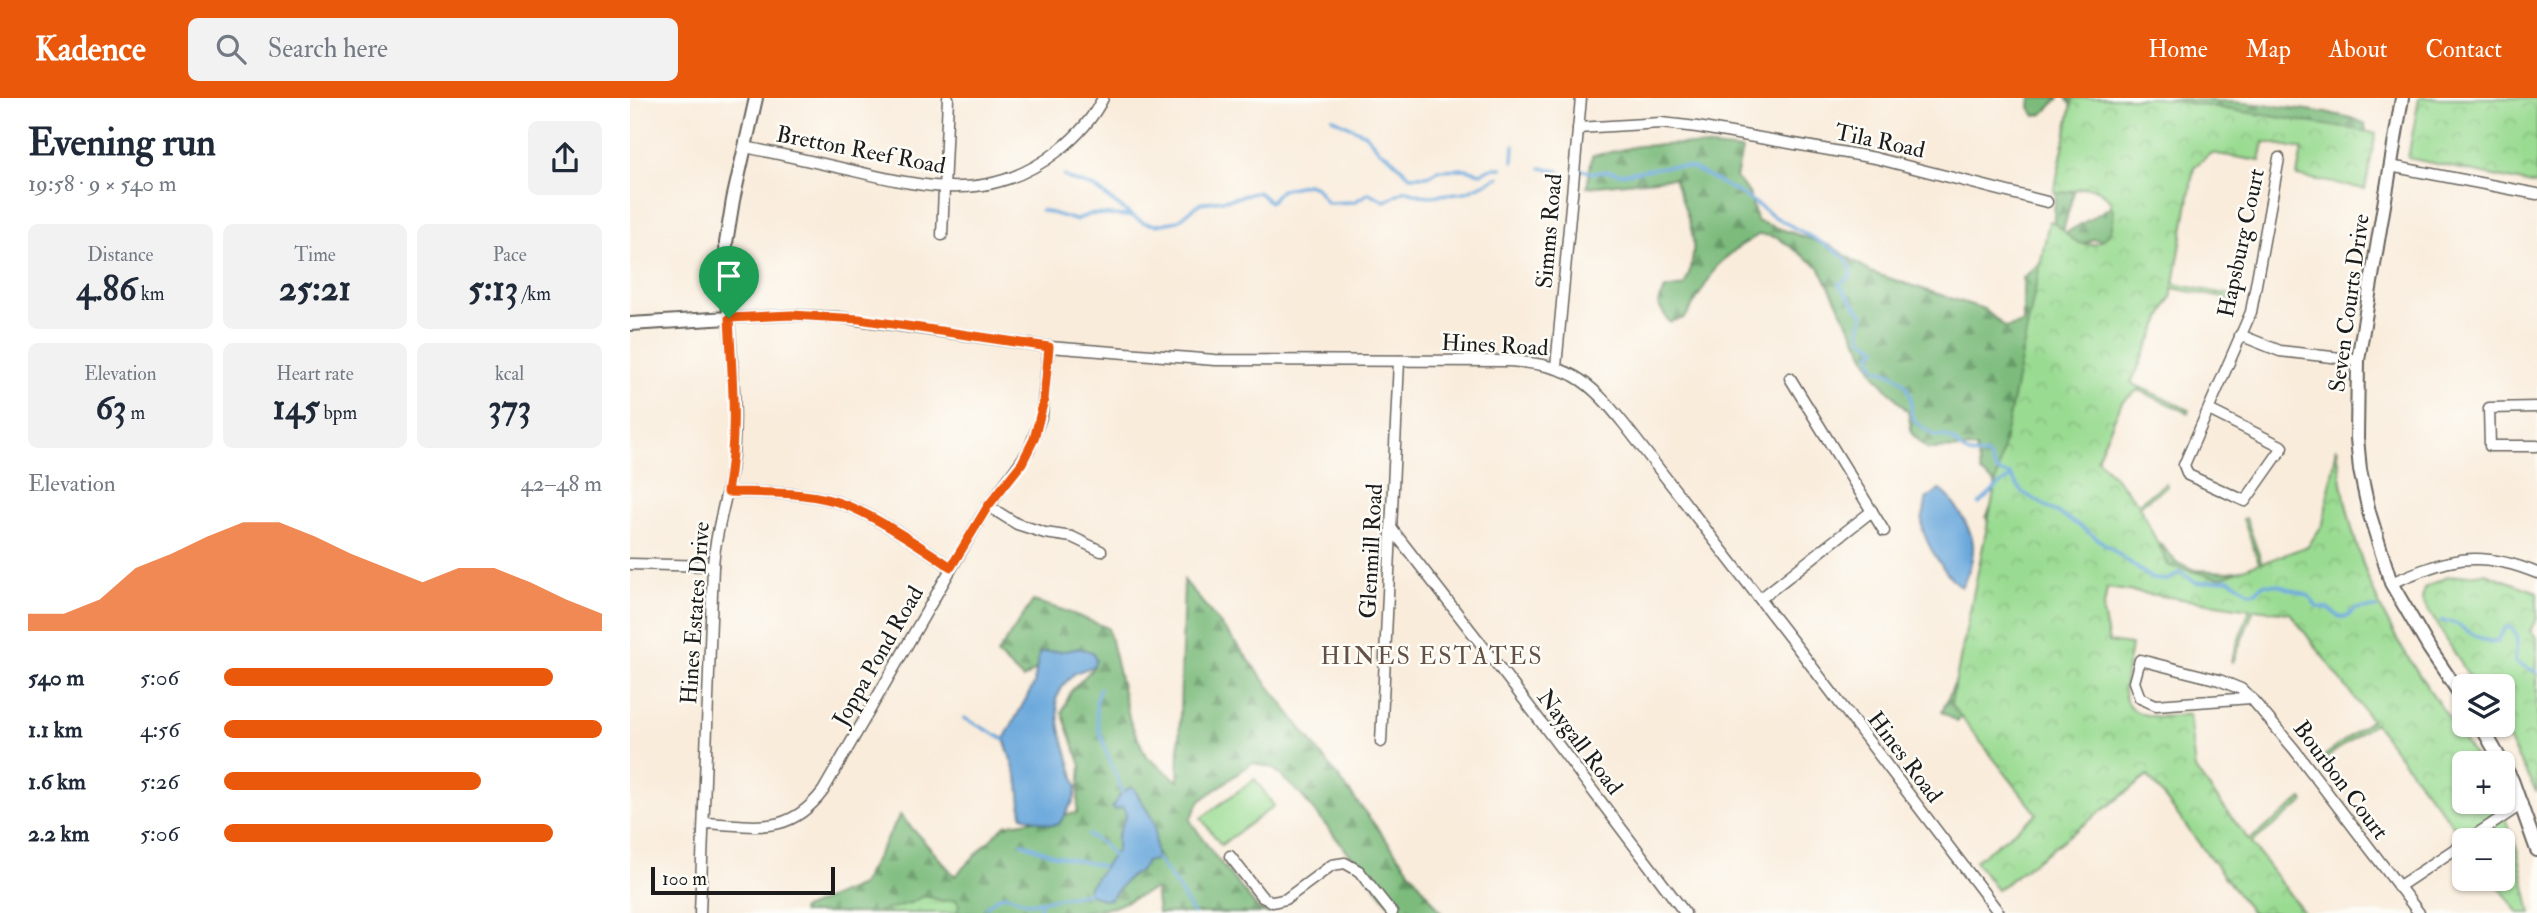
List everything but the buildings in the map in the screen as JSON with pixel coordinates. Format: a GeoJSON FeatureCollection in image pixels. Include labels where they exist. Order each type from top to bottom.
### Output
{"type":"FeatureCollection","features":[{"type":"Feature","properties":{"kind":"street"},"geometry":{"type":"LineString","coordinates":[[630,324],[729,318],[726,243],[757,98]]}},
{"type":"Feature","properties":{"kind":"street"},"geometry":{"type":"LineString","coordinates":[[942,235],[948,98]]}},
{"type":"Feature","properties":{"kind":"street","name":"Bretton Reef Road"},"geometry":{"type":"LineString","coordinates":[[746,147],[890,179],[944,188],[970,188],[995,184],[1033,168],[1068,143],[1092,116],[1103,98]]}},
{"type":"Feature","properties":{"kind":"street","name":"Simms Road"},"geometry":{"type":"LineString","coordinates":[[1556,367],[1581,98]]}},
{"type":"Feature","properties":{"kind":"street","name":"Seven Courts Drive"},"geometry":{"type":"LineString","coordinates":[[2402,98],[2358,360],[2357,438],[2360,470],[2369,512],[2391,583],[2452,682]]}},
{"type":"Feature","properties":{"kind":"street","name":"Tila Road"},"geometry":{"type":"LineString","coordinates":[[1578,128],[1661,123],[1697,127],[1875,158],[2046,202]]}},
{"type":"Feature","properties":{"kind":"street","name":"Hapsburg Court"},"geometry":{"type":"LineString","coordinates":[[2209,410],[2283,447],[2245,501],[2188,475],[2184,465],[2251,312],[2279,158]]}},
{"type":"Feature","properties":{"kind":"street"},"geometry":{"type":"LineString","coordinates":[[2390,166],[2537,194]]}},
{"type":"Feature","properties":{"kind":"street","name":"Hines Road"},"geometry":{"type":"LineString","coordinates":[[729,318],[792,315],[836,317],[1049,347],[1215,360],[1510,361],[1556,367],[1587,384],[1613,410],[1999,913]]}},
{"type":"Feature","properties":{"kind":"street","name":"Hines Estates Drive"},"geometry":{"type":"LineString","coordinates":[[700,913],[713,566],[717,531],[731,470],[734,420],[729,318]]}},
{"type":"Feature","properties":{"kind":"street","name":"Hapsburg Court"},"geometry":{"type":"LineString","coordinates":[[2240,335],[2280,351],[2358,360]]}},
{"type":"Feature","properties":{"kind":"street","name":"Joppa Pond Road"},"geometry":{"type":"LineString","coordinates":[[704,823],[779,824],[799,816],[815,802],[830,781],[988,506],[1022,463],[1034,439],[1044,400],[1049,347]]}},
{"type":"Feature","properties":{"kind":"street","name":"Glenmill Road"},"geometry":{"type":"LineString","coordinates":[[1381,743],[1399,361]]}},
{"type":"Feature","properties":{"kind":"street"},"geometry":{"type":"LineString","coordinates":[[1790,378],[1884,531]]}},
{"type":"Feature","properties":{"kind":"street"},"geometry":{"type":"LineString","coordinates":[[2537,407],[2489,408],[2490,446],[2537,446]]}},
{"type":"Feature","properties":{"kind":"street"},"geometry":{"type":"LineString","coordinates":[[727,492],[803,495],[836,501],[864,514],[951,567]]}},
{"type":"Feature","properties":{"kind":"street"},"geometry":{"type":"LineString","coordinates":[[988,506],[1017,524],[1045,533],[1072,537],[1101,551]]}},
{"type":"Feature","properties":{"kind":"street"},"geometry":{"type":"LineString","coordinates":[[1760,599],[1871,511]]}},
{"type":"Feature","properties":{"kind":"street","name":"Naygall Road"},"geometry":{"type":"LineString","coordinates":[[1391,528],[1517,689],[1685,913]]}},
{"type":"Feature","properties":{"kind":"street"},"geometry":{"type":"LineString","coordinates":[[2391,583],[2430,567],[2469,558],[2500,560],[2537,573]]}},
{"type":"Feature","properties":{"kind":"street"},"geometry":{"type":"LineString","coordinates":[[630,564],[713,566]]}},
{"type":"Feature","properties":{"kind":"street","name":"Bourbon Court"},"geometry":{"type":"LineString","coordinates":[[2251,698],[2156,705],[2140,698],[2134,682],[2140,660],[2230,683],[2251,698],[2294,749],[2419,913]]}},
{"type":"Feature","properties":{"kind":"street"},"geometry":{"type":"LineString","coordinates":[[2488,737],[2522,804],[2537,850]]}},
{"type":"Feature","properties":{"kind":"street"},"geometry":{"type":"LineString","coordinates":[[2486,828],[2522,804]]}},
{"type":"Feature","properties":{"kind":"street"},"geometry":{"type":"LineString","coordinates":[[2398,887],[2452,850]]}},
{"type":"Feature","properties":{"kind":"street"},"geometry":{"type":"LineString","coordinates":[[1230,856],[1262,897],[1273,902],[1286,899],[1332,865],[1345,863],[1359,871],[1392,913]]}},
{"type":"Feature","properties":{"kind":"green space"},"geometry":{"type":"Polygon","coordinates":[[[2031,98],[2059,98],[2043,114],[2035,116],[2030,108],[2031,98]]]}},
{"type":"Feature","properties":{"kind":"green space"},"geometry":{"type":"Polygon","coordinates":[[[2066,98],[2252,103],[2333,114],[2365,124],[2366,131],[2359,135],[2088,106],[2074,191],[2062,235],[2112,206],[2122,181],[2113,242],[2094,239],[2068,251],[2063,409],[2110,484],[2126,488],[2138,534],[2161,544],[2177,563],[2196,570],[2227,572],[2361,567],[2388,633],[2119,561],[1973,700],[1957,722],[1942,712],[1976,633],[1997,546],[1986,517],[1995,499],[1995,483],[1981,473],[1976,448],[1928,449],[1912,434],[1908,412],[1875,375],[1819,267],[1778,238],[1760,234],[1737,248],[1717,266],[1685,318],[1669,322],[1658,304],[1665,289],[1684,286],[1693,257],[1689,219],[1674,178],[1587,187],[1592,156],[1638,146],[1682,144],[1742,150],[1736,178],[1749,193],[1757,221],[1831,246],[1873,273],[1984,309],[2006,328],[2023,323],[2023,278],[2048,256],[2052,247],[2055,200],[2073,107],[2066,98]]]}},
{"type":"Feature","properties":{"kind":"green space"},"geometry":{"type":"Polygon","coordinates":[[[2073,98],[2156,98],[2376,133],[2365,189],[2297,176],[2302,149],[2264,142],[2260,161],[2211,153],[2194,167],[2174,284],[2236,296],[2234,300],[2172,288],[2172,295],[2131,383],[2189,410],[2188,413],[2138,390],[2122,402],[2097,458],[2138,503],[2166,483],[2167,486],[2139,506],[2169,566],[2220,578],[2259,563],[2243,519],[2246,518],[2262,563],[2308,546],[2323,524],[2337,447],[2344,495],[2372,588],[2403,649],[2452,723],[2452,737],[2461,737],[2471,751],[2452,751],[2452,814],[2503,814],[2509,828],[2455,828],[2374,723],[2322,761],[2320,759],[2371,720],[2290,613],[2254,609],[2233,662],[2231,661],[2250,609],[2107,588],[2103,613],[2109,642],[2131,645],[2124,690],[2126,700],[2131,708],[2149,716],[2189,714],[2195,769],[2249,840],[2302,799],[2304,802],[2251,843],[2304,913],[2252,913],[2148,776],[1997,890],[1975,861],[2037,814],[1951,704],[2049,221],[2078,243],[2084,244],[2095,244],[2104,239],[2113,223],[2111,203],[2096,189],[2054,192],[2073,98]]]}},
{"type":"Feature","properties":{"kind":"green space"},"geometry":{"type":"Polygon","coordinates":[[[2419,98],[2537,98],[2537,185],[2408,158],[2419,98]]]}},
{"type":"Feature","properties":{"kind":"green space"},"geometry":{"type":"Polygon","coordinates":[[[2485,573],[2537,592],[2537,618],[2530,631],[2537,638],[2537,793],[2507,737],[2515,737],[2515,674],[2468,674],[2422,600],[2424,588],[2447,577],[2485,573]]]}},
{"type":"Feature","properties":{"kind":"green space"},"geometry":{"type":"Polygon","coordinates":[[[1184,580],[1236,643],[1442,913],[1397,913],[1302,796],[1273,768],[1252,763],[1200,801],[1190,820],[1214,855],[1259,910],[1271,913],[1158,913],[1155,889],[1114,907],[1078,913],[802,913],[801,910],[861,885],[900,815],[955,876],[1005,825],[1077,813],[1081,766],[1062,712],[1071,691],[1093,668],[1089,652],[1054,657],[1023,679],[997,654],[1033,601],[1108,628],[1130,721],[1146,756],[1178,781],[1184,580]]]}},
{"type":"Feature","properties":{"kind":"green space"},"geometry":{"type":"Polygon","coordinates":[[[1255,779],[1274,806],[1221,845],[1201,818],[1255,779]]]}},
{"type":"Feature","properties":{"kind":"green space"},"geometry":{"type":"Polygon","coordinates":[[[2515,845],[2531,913],[2519,913],[2502,891],[2515,891],[2515,845]]]}},
{"type":"Feature","properties":{"kind":"green space"},"geometry":{"type":"Polygon","coordinates":[[[921,897],[943,901],[956,900],[959,905],[957,913],[875,913],[913,902],[921,897]]]}},
{"type":"Feature","properties":{"kind":"water"},"geometry":{"type":"Polygon","coordinates":[[[1939,490],[1955,505],[1972,538],[1971,560],[1961,587],[1936,557],[1923,529],[1926,499],[1939,490]]]}},
{"type":"Feature","properties":{"kind":"water"},"geometry":{"type":"Polygon","coordinates":[[[1078,648],[1093,652],[1096,660],[1094,666],[1075,673],[1064,684],[1056,699],[1060,728],[1077,787],[1074,800],[1059,824],[1051,825],[1022,816],[1019,784],[1004,739],[1034,684],[1039,653],[1078,648]]]}},
{"type":"Feature","properties":{"kind":"water"},"geometry":{"type":"Polygon","coordinates":[[[1130,787],[1134,788],[1154,824],[1157,859],[1146,862],[1110,899],[1104,900],[1088,893],[1088,888],[1117,850],[1117,837],[1126,815],[1123,807],[1115,810],[1112,808],[1119,796],[1130,787]]]}},
{"type":"Feature","properties":{"kind":"waterway"},"geometry":{"type":"LineString","coordinates":[[1332,118],[1365,134],[1380,151],[1410,176],[1428,176],[1439,170],[1466,169],[1481,173],[1491,168],[1502,168]]}},
{"type":"Feature","properties":{"kind":"waterway"},"geometry":{"type":"LineString","coordinates":[[1513,161],[1514,146]]}},
{"type":"Feature","properties":{"kind":"waterway"},"geometry":{"type":"LineString","coordinates":[[1579,169],[1594,173],[1608,171],[1620,174],[1670,166],[1692,168],[1835,250],[1846,259],[1851,268],[1851,276],[1839,284],[1863,315],[1861,337],[1877,348],[1871,354],[1872,363],[1877,369],[1895,375],[1904,383],[1910,394],[1912,416],[1917,423],[1935,436],[1951,439],[1969,454],[1987,455],[1997,471],[2010,475],[2022,492],[2083,528],[2152,579],[2168,580],[2180,572],[2197,583],[2229,579],[2251,593],[2256,592],[2263,584],[2278,585],[2309,596],[2317,607],[2328,608],[2339,617],[2347,617],[2355,609],[2377,608]]}},
{"type":"Feature","properties":{"kind":"waterway"},"geometry":{"type":"LineString","coordinates":[[1541,168],[1559,171]]}},
{"type":"Feature","properties":{"kind":"waterway"},"geometry":{"type":"LineString","coordinates":[[1064,176],[1094,187],[1132,216],[1156,225],[1178,221],[1200,203],[1258,192],[1270,202],[1281,190],[1307,184],[1316,187],[1327,203],[1354,202],[1369,193],[1385,201],[1405,190],[1431,196],[1466,192],[1499,177]]}},
{"type":"Feature","properties":{"kind":"waterway"},"geometry":{"type":"LineString","coordinates":[[1041,210],[1075,220],[1091,214],[1130,216]]}},
{"type":"Feature","properties":{"kind":"waterway"},"geometry":{"type":"LineString","coordinates":[[1979,504],[2012,477]]}},
{"type":"Feature","properties":{"kind":"waterway"},"geometry":{"type":"LineString","coordinates":[[2441,621],[2453,622],[2481,639],[2492,642],[2498,640],[2505,628],[2511,627],[2517,639],[2515,662],[2537,672]]}},
{"type":"Feature","properties":{"kind":"waterway"},"geometry":{"type":"LineString","coordinates":[[1100,688],[1096,712],[1098,726],[1123,793]]}},
{"type":"Feature","properties":{"kind":"waterway"},"geometry":{"type":"LineString","coordinates":[[964,718],[1004,739]]}},
{"type":"Feature","properties":{"kind":"waterway"},"geometry":{"type":"LineString","coordinates":[[1088,835],[1103,844],[1113,856]]}},
{"type":"Feature","properties":{"kind":"waterway"},"geometry":{"type":"LineString","coordinates":[[1022,843],[1053,855],[1102,866]]}},
{"type":"Feature","properties":{"kind":"waterway"},"geometry":{"type":"LineString","coordinates":[[1157,859],[1193,913]]}},
{"type":"Feature","properties":{"kind":"waterway"},"geometry":{"type":"LineString","coordinates":[[986,907],[998,897],[1006,895],[1030,903],[1088,893]]}},
{"type":"Feature","properties":{"kind":"waterway"},"geometry":{"type":"LineString","coordinates":[[1040,901],[1040,913]]}},
{"type":"Feature","properties":{"kind":"district","name":"HINES ESTATES"},"geometry":{"type":"Point","coordinates":[1432,656]}},
{"type":"Feature","properties":{"kind":"route"},"geometry":{"type":"LineString","coordinates":[[814,315],[1049,347],[1044,400],[1034,439],[1022,463],[988,506],[951,567],[864,514],[836,501],[781,493],[727,492],[734,420],[729,318],[814,315]]}}]}
